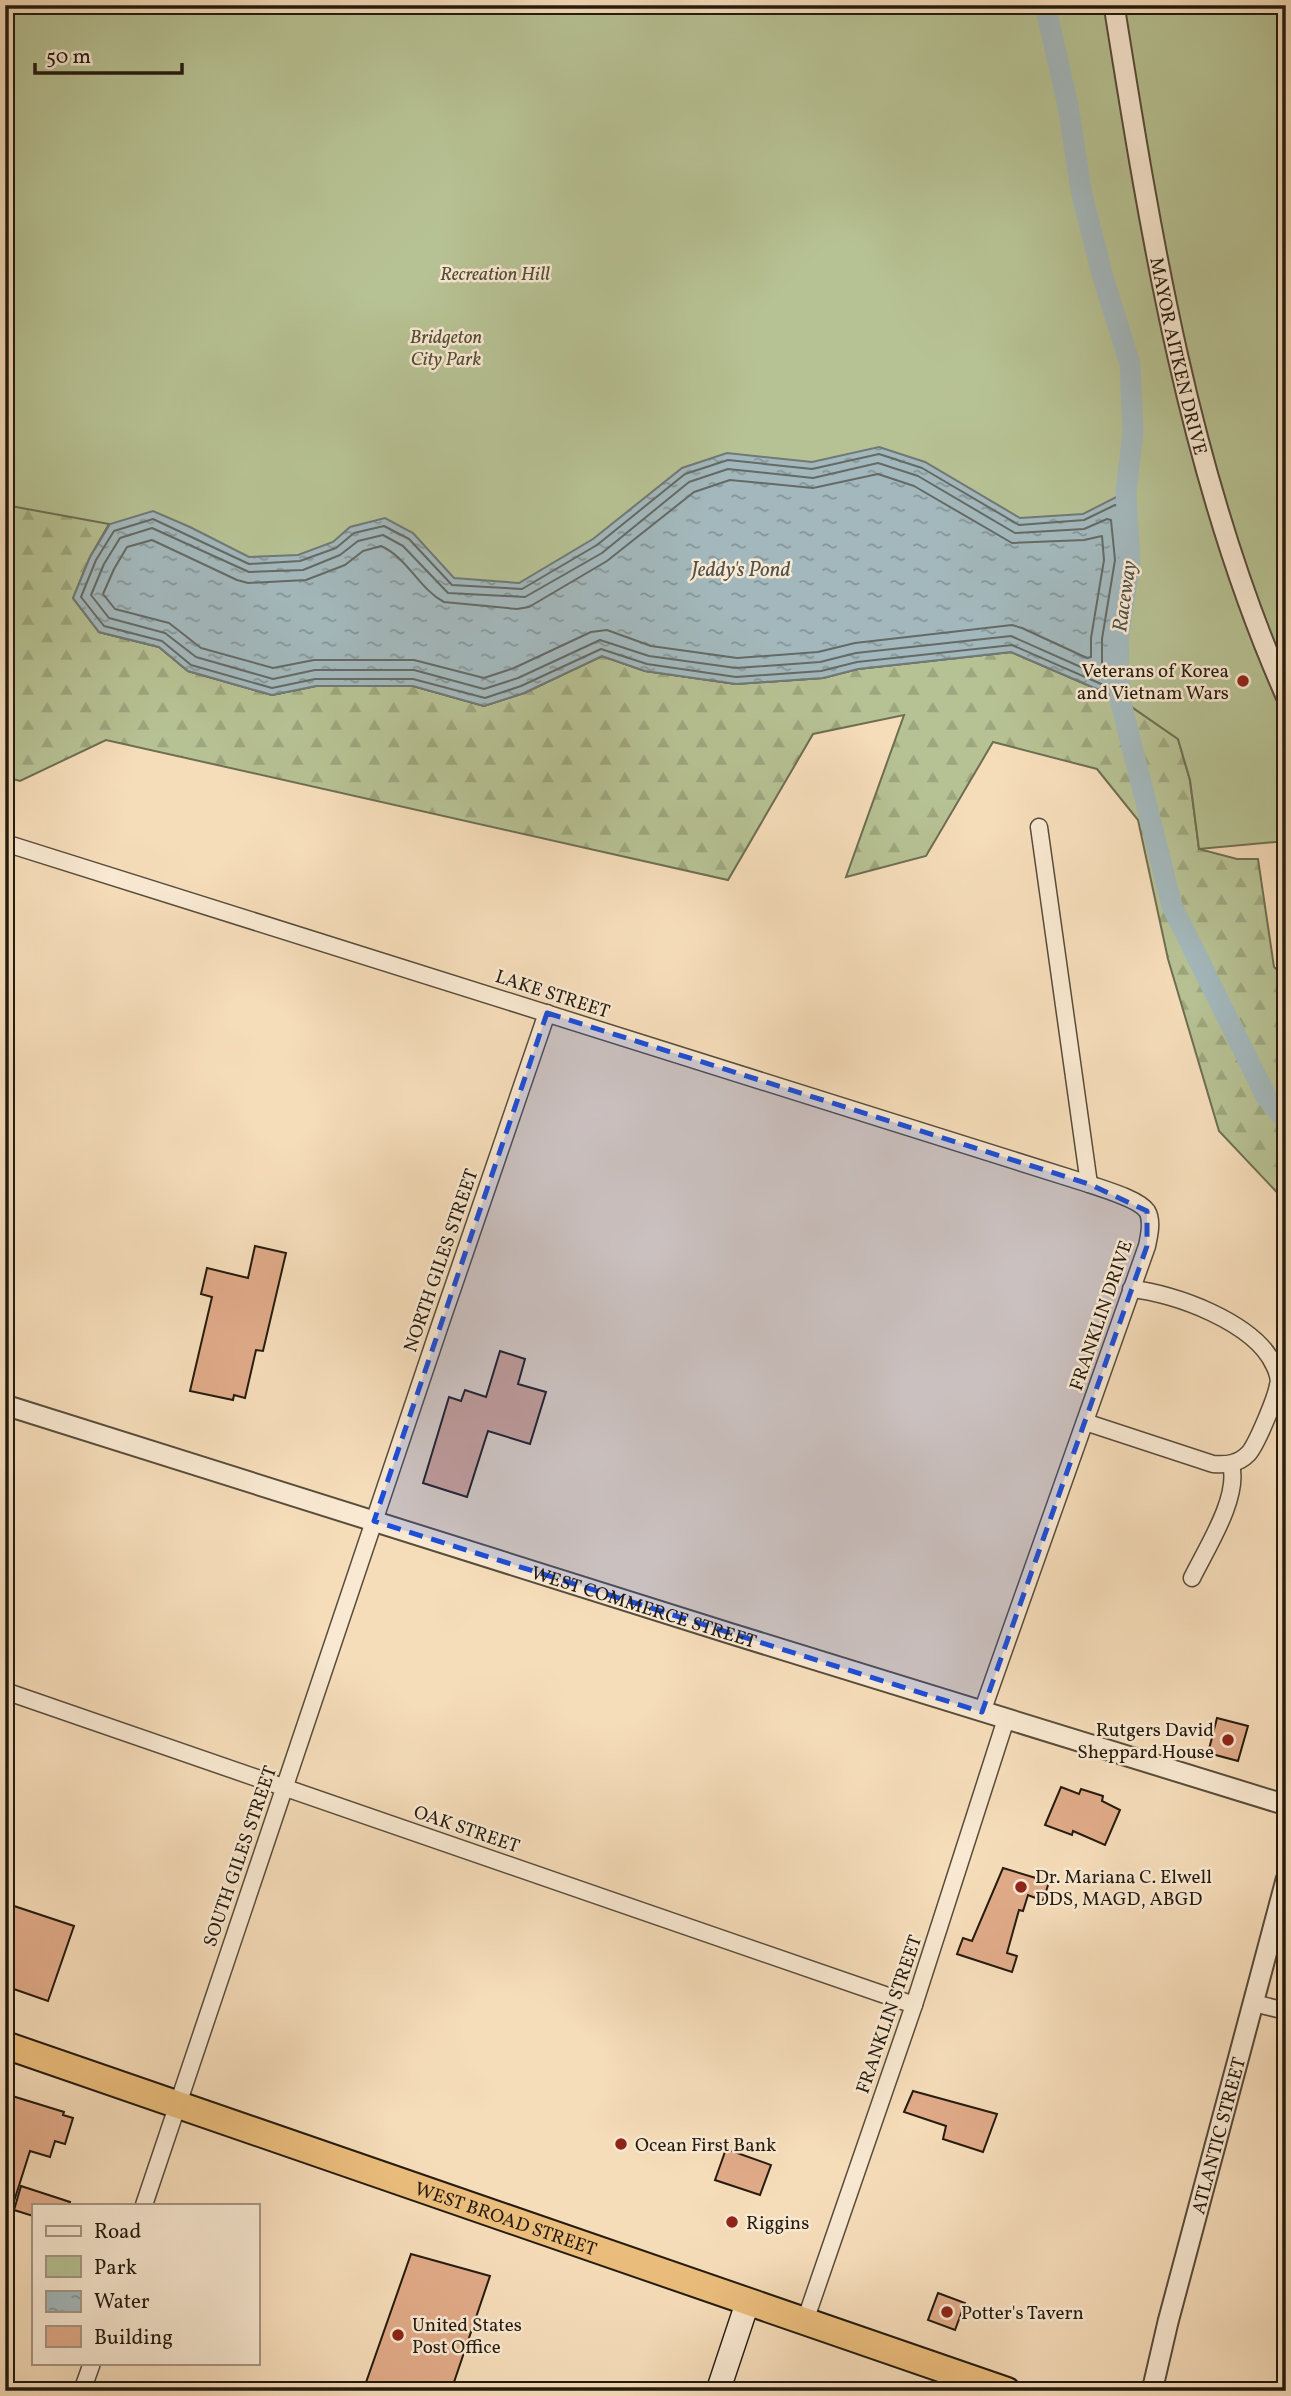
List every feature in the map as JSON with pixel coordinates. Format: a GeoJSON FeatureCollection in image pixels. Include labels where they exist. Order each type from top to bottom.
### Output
{"type":"FeatureCollection","features":[{"type":"Feature","properties":{"kind":"highway","name":"WEST BROAD STREET"},"geometry":{"type":"LineString","coordinates":[[5,2045],[1007,2391]]}},
{"type":"Feature","properties":{"kind":"main road"},"geometry":{"type":"LineString","coordinates":[[718,2391],[748,2301]]}},
{"type":"Feature","properties":{"kind":"street","name":"MAYOR AITKEN DRIVE"},"geometry":{"type":"LineString","coordinates":[[1114,5],[1144,195],[1199,444],[1237,574],[1259,635],[1286,696]]}},
{"type":"Feature","properties":{"kind":"street"},"geometry":{"type":"LineString","coordinates":[[1039,827],[1089,1184]]}},
{"type":"Feature","properties":{"kind":"street","name":"LAKE STREET"},"geometry":{"type":"LineString","coordinates":[[5,843],[1089,1184]]}},
{"type":"Feature","properties":{"kind":"street","name":"NORTH GILES STREET"},"geometry":{"type":"LineString","coordinates":[[374,1521],[547,1013]]}},
{"type":"Feature","properties":{"kind":"street","name":"FRANKLIN DRIVE"},"geometry":{"type":"LineString","coordinates":[[982,1712],[1149,1235],[1147,1211],[1118,1194],[1089,1184]]}},
{"type":"Feature","properties":{"kind":"street"},"geometry":{"type":"LineString","coordinates":[[1085,1422],[1213,1464],[1231,1465],[1249,1454],[1279,1383],[1274,1366],[1255,1339],[1215,1315],[1164,1296],[1131,1289]]}},
{"type":"Feature","properties":{"kind":"street","name":"WEST COMMERCE STREET"},"geometry":{"type":"LineString","coordinates":[[5,1405],[1286,1805]]}},
{"type":"Feature","properties":{"kind":"street"},"geometry":{"type":"LineString","coordinates":[[1192,1578],[1228,1500],[1234,1476],[1231,1465]]}},
{"type":"Feature","properties":{"kind":"street","name":"SOUTH GILES STREET"},"geometry":{"type":"LineString","coordinates":[[144,2204],[374,1521]]}},
{"type":"Feature","properties":{"kind":"street","name":"OAK STREET"},"geometry":{"type":"LineString","coordinates":[[5,1691],[914,2005]]}},
{"type":"Feature","properties":{"kind":"street","name":"FRANKLIN STREET"},"geometry":{"type":"LineString","coordinates":[[805,2321],[914,2005],[1006,1719]]}},
{"type":"Feature","properties":{"kind":"street","name":"ATLANTIC STREET"},"geometry":{"type":"LineString","coordinates":[[1152,2391],[1286,1880]]}},
{"type":"Feature","properties":{"kind":"street"},"geometry":{"type":"LineString","coordinates":[[1253,2003],[1286,2011]]}},
{"type":"Feature","properties":{"kind":"street"},"geometry":{"type":"LineString","coordinates":[[82,2391],[92,2364]]}},
{"type":"Feature","properties":{"kind":"highlighted area"},"geometry":{"type":"Polygon","coordinates":[[[547,1013],[1089,1184],[1147,1211],[1147,1246],[982,1712],[374,1521],[547,1013]]]}},
{"type":"Feature","properties":{"kind":"green space","name":"Recreation Hill"},"geometry":{"type":"Polygon","coordinates":[[[5,5],[1286,5],[1286,841],[1199,849],[1190,780],[1178,739],[1120,699],[1011,652],[858,669],[823,678],[736,684],[645,671],[602,656],[524,693],[484,706],[413,686],[316,686],[272,695],[188,671],[159,647],[99,632],[73,598],[90,557],[109,524],[5,505],[5,5]]]}},
{"type":"Feature","properties":{"kind":"green space"},"geometry":{"type":"Polygon","coordinates":[[[183,357],[99,632],[159,647],[188,671],[272,695],[316,686],[413,686],[484,706],[524,693],[602,656],[645,671],[736,684],[823,678],[857,669],[1011,652],[1120,699],[1178,739],[1190,780],[1199,849],[1237,859],[1258,859],[1274,967],[1286,978],[1286,1202],[1219,1131],[1168,959],[1138,820],[1097,769],[993,742],[926,856],[846,877],[904,715],[813,734],[728,880],[106,740],[20,781],[5,777],[5,361],[183,357]]]}},
{"type":"Feature","properties":{"kind":"water","name":"Jeddy's Pond"},"geometry":{"type":"Polygon","coordinates":[[[879,447],[925,462],[1020,518],[1083,514],[1126,492],[1130,561],[1118,641],[1120,699],[1011,652],[858,669],[823,678],[736,684],[645,671],[602,656],[524,693],[484,706],[413,686],[316,686],[272,695],[188,671],[159,647],[99,632],[73,598],[90,557],[110,524],[153,511],[249,557],[298,555],[333,542],[350,527],[385,518],[413,533],[454,578],[519,583],[593,539],[682,468],[727,453],[812,462],[879,447]]]}},
{"type":"Feature","properties":{"kind":"building"},"geometry":{"type":"Polygon","coordinates":[[[255,1246],[286,1253],[263,1351],[256,1350],[245,1398],[234,1395],[233,1400],[190,1391],[212,1297],[201,1294],[207,1268],[248,1278],[255,1246]]]}},
{"type":"Feature","properties":{"kind":"building"},"geometry":{"type":"Polygon","coordinates":[[[500,1351],[525,1359],[518,1384],[546,1392],[530,1444],[488,1431],[467,1497],[423,1483],[449,1397],[461,1401],[465,1390],[486,1397],[500,1351]]]}},
{"type":"Feature","properties":{"kind":"building","name":"Rutgers David Sheppard House"},"geometry":{"type":"Polygon","coordinates":[[[1217,1718],[1248,1726],[1238,1761],[1208,1753],[1217,1718]]]}},
{"type":"Feature","properties":{"kind":"building"},"geometry":{"type":"Polygon","coordinates":[[[1061,1787],[1079,1794],[1081,1789],[1103,1796],[1102,1801],[1120,1810],[1105,1845],[1073,1831],[1072,1835],[1045,1825],[1061,1787]]]}},
{"type":"Feature","properties":{"kind":"building"},"geometry":{"type":"Polygon","coordinates":[[[1003,1868],[1049,1882],[1043,1901],[1028,1895],[1023,1911],[1019,1910],[1007,1953],[1017,1956],[1012,1972],[957,1954],[963,1938],[972,1941],[1003,1868]]]}},
{"type":"Feature","properties":{"kind":"building"},"geometry":{"type":"Polygon","coordinates":[[[5,1903],[74,1926],[48,2001],[5,1986],[5,1903]]]}},
{"type":"Feature","properties":{"kind":"building"},"geometry":{"type":"Polygon","coordinates":[[[913,2091],[997,2114],[983,2152],[943,2139],[946,2126],[904,2112],[913,2091]]]}},
{"type":"Feature","properties":{"kind":"building"},"geometry":{"type":"Polygon","coordinates":[[[9,2095],[64,2112],[63,2115],[73,2118],[65,2144],[55,2141],[50,2157],[30,2151],[9,2217],[5,2217],[5,2106],[9,2095]]]}},
{"type":"Feature","properties":{"kind":"building"},"geometry":{"type":"Polygon","coordinates":[[[726,2149],[771,2165],[760,2195],[715,2180],[726,2149]]]}},
{"type":"Feature","properties":{"kind":"building"},"geometry":{"type":"Polygon","coordinates":[[[21,2186],[70,2202],[32,2204],[32,2216],[14,2210],[21,2186]]]}},
{"type":"Feature","properties":{"kind":"building"},"geometry":{"type":"Polygon","coordinates":[[[411,2254],[490,2276],[451,2391],[363,2391],[411,2254]]]}},
{"type":"Feature","properties":{"kind":"building","name":"Potter's Tavern"},"geometry":{"type":"Polygon","coordinates":[[[938,2293],[965,2303],[955,2330],[928,2320],[938,2293]]]}},
{"type":"Feature","properties":{"kind":"waterway","name":"Raceway"},"geometry":{"type":"LineString","coordinates":[[1045,5],[1068,106],[1081,190],[1102,274],[1130,364],[1133,432],[1126,492],[1130,561],[1118,641],[1120,699],[1172,906],[1266,1096],[1286,1121]]}},
{"type":"Feature","properties":{"kind":"place","name":"Veterans of Korea and Vietnam Wars"},"geometry":{"type":"Point","coordinates":[1243,681]}},
{"type":"Feature","properties":{"kind":"place","name":"Rutgers David Sheppard House"},"geometry":{"type":"Point","coordinates":[1228,1740]}},
{"type":"Feature","properties":{"kind":"place","name":"Dr. Mariana C. Elwell DDS, MAGD, ABGD"},"geometry":{"type":"Point","coordinates":[1021,1887]}},
{"type":"Feature","properties":{"kind":"place","name":"Ocean First Bank"},"geometry":{"type":"Point","coordinates":[621,2144]}},
{"type":"Feature","properties":{"kind":"place","name":"Riggins"},"geometry":{"type":"Point","coordinates":[732,2222]}},
{"type":"Feature","properties":{"kind":"place","name":"Potter's Tavern"},"geometry":{"type":"Point","coordinates":[947,2312]}},
{"type":"Feature","properties":{"kind":"place","name":"United States Post Office"},"geometry":{"type":"Point","coordinates":[398,2335]}},
{"type":"Feature","properties":{"kind":"park label","name":"Bridgeton City Park"},"geometry":{"type":"Point","coordinates":[446,347]}}]}
